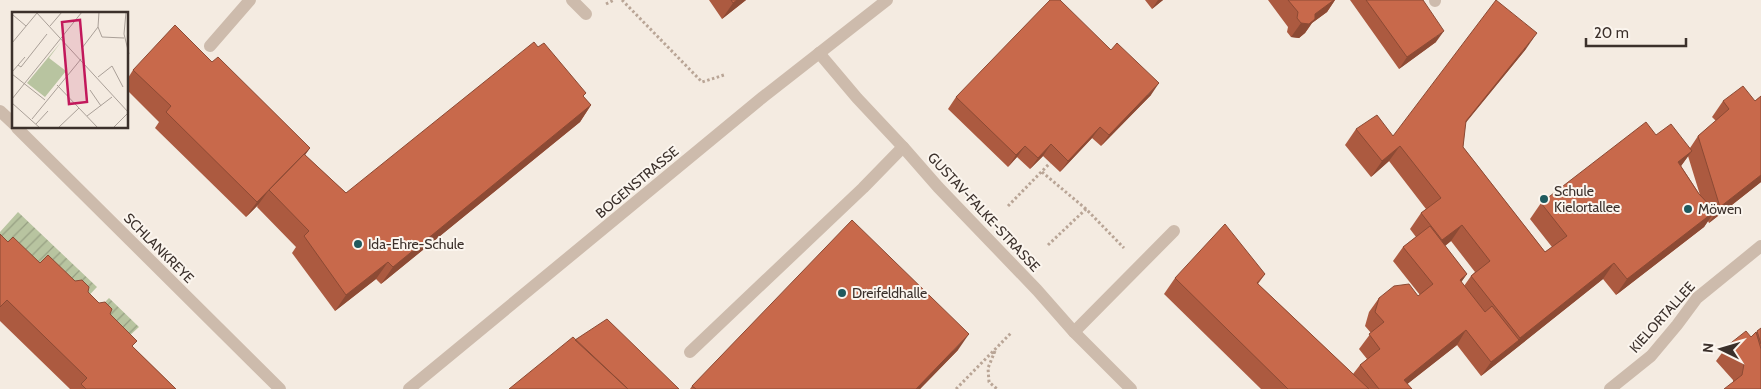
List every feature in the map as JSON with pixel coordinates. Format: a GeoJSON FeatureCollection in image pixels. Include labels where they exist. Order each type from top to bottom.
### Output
{"type":"FeatureCollection","features":[{"type":"Feature","properties":{"kind":"street"},"geometry":{"type":"LineString","coordinates":[[210,46],[250,0]]}},
{"type":"Feature","properties":{"kind":"street"},"geometry":{"type":"LineString","coordinates":[[572,0],[586,14]]}},
{"type":"Feature","properties":{"kind":"street","name":"BOGENSTRASSE"},"geometry":{"type":"LineString","coordinates":[[409,389],[763,97],[887,0]]}},
{"type":"Feature","properties":{"kind":"street","name":"GUSTAV-FALKE-STRASSE"},"geometry":{"type":"LineString","coordinates":[[819,53],[856,98],[938,187],[1038,290],[1074,332],[1131,389]]}},
{"type":"Feature","properties":{"kind":"street"},"geometry":{"type":"LineString","coordinates":[[0,111],[12,122]]}},
{"type":"Feature","properties":{"kind":"street","name":"SCHLANKREYE"},"geometry":{"type":"LineString","coordinates":[[18,129],[280,389]]}},
{"type":"Feature","properties":{"kind":"street"},"geometry":{"type":"LineString","coordinates":[[690,352],[863,188],[903,147]]}},
{"type":"Feature","properties":{"kind":"street"},"geometry":{"type":"LineString","coordinates":[[1074,332],[1174,231]]}},
{"type":"Feature","properties":{"kind":"street","name":"KIELORTALLEE"},"geometry":{"type":"LineString","coordinates":[[1610,389],[1650,356],[1697,298],[1760,249]]}},
{"type":"Feature","properties":{"kind":"path"},"geometry":{"type":"LineString","coordinates":[[622,0],[702,82],[724,75]]}},
{"type":"Feature","properties":{"kind":"path"},"geometry":{"type":"LineString","coordinates":[[1008,206],[1050,163]]}},
{"type":"Feature","properties":{"kind":"path"},"geometry":{"type":"LineString","coordinates":[[1042,172],[1086,209],[1129,253]]}},
{"type":"Feature","properties":{"kind":"path"},"geometry":{"type":"LineString","coordinates":[[1048,245],[1086,209]]}},
{"type":"Feature","properties":{"kind":"path"},"geometry":{"type":"LineString","coordinates":[[956,389],[1012,332]]}},
{"type":"Feature","properties":{"kind":"path"},"geometry":{"type":"LineString","coordinates":[[996,348],[988,368],[990,382],[997,389]]}},
{"type":"Feature","properties":{"kind":"green space"},"geometry":{"type":"Polygon","coordinates":[[[18,212],[97,287],[76,309],[0,255],[0,232],[18,212]]]}},
{"type":"Feature","properties":{"kind":"green space"},"geometry":{"type":"Polygon","coordinates":[[[109,298],[139,327],[116,348],[87,320],[109,298]]]}},
{"type":"Feature","properties":{"kind":"building"},"geometry":{"type":"Polygon","coordinates":[[[1050,0],[1060,0],[1111,50],[1117,43],[1159,83],[1109,135],[1100,127],[1068,161],[1051,144],[1038,158],[1025,146],[1016,155],[956,97],[1050,0]]]}},
{"type":"Feature","properties":{"kind":"building"},"geometry":{"type":"Polygon","coordinates":[[[1288,0],[1334,0],[1315,14],[1315,19],[1309,24],[1301,23],[1297,18],[1298,12],[1288,0]]]}},
{"type":"Feature","properties":{"kind":"building"},"geometry":{"type":"Polygon","coordinates":[[[1366,0],[1423,0],[1444,31],[1407,57],[1366,0]]]}},
{"type":"Feature","properties":{"kind":"building"},"geometry":{"type":"Polygon","coordinates":[[[1496,0],[1537,33],[1466,121],[1463,147],[1545,252],[1567,236],[1541,203],[1646,122],[1656,135],[1671,124],[1692,151],[1678,162],[1699,194],[1715,211],[1627,279],[1614,263],[1520,338],[1471,276],[1490,261],[1462,225],[1442,240],[1421,213],[1441,198],[1400,146],[1382,161],[1356,129],[1377,115],[1393,136],[1496,0]]]}},
{"type":"Feature","properties":{"kind":"building"},"geometry":{"type":"Polygon","coordinates":[[[175,25],[212,62],[218,57],[310,148],[257,202],[166,112],[171,106],[133,70],[175,25]]]}},
{"type":"Feature","properties":{"kind":"building"},"geometry":{"type":"Polygon","coordinates":[[[534,42],[538,47],[544,43],[586,93],[583,96],[591,105],[393,267],[388,262],[346,295],[304,236],[309,231],[269,190],[304,154],[346,193],[534,42]]]}},
{"type":"Feature","properties":{"kind":"building"},"geometry":{"type":"Polygon","coordinates":[[[1743,86],[1755,101],[1761,96],[1761,175],[1720,207],[1698,136],[1729,109],[1723,101],[1743,86]]]}},
{"type":"Feature","properties":{"kind":"building","name":"Dreifeldhalle"},"geometry":{"type":"Polygon","coordinates":[[[852,220],[969,334],[916,389],[696,389],[692,386],[852,220]]]}},
{"type":"Feature","properties":{"kind":"building"},"geometry":{"type":"Polygon","coordinates":[[[1225,224],[1265,274],[1257,283],[1369,389],[1288,389],[1175,278],[1225,224]]]}},
{"type":"Feature","properties":{"kind":"building"},"geometry":{"type":"Polygon","coordinates":[[[1430,226],[1467,274],[1460,280],[1485,312],[1492,306],[1519,340],[1491,362],[1466,330],[1404,380],[1412,389],[1379,389],[1360,365],[1380,349],[1369,334],[1384,322],[1375,312],[1379,298],[1394,286],[1409,284],[1418,296],[1433,284],[1403,247],[1430,226]]]}},
{"type":"Feature","properties":{"kind":"building"},"geometry":{"type":"Polygon","coordinates":[[[0,234],[8,242],[13,237],[40,263],[48,255],[75,281],[82,280],[89,287],[88,292],[99,303],[105,302],[112,309],[110,314],[137,341],[132,346],[176,389],[86,389],[81,384],[87,378],[7,300],[0,307],[0,234]]]}},
{"type":"Feature","properties":{"kind":"building"},"geometry":{"type":"Polygon","coordinates":[[[607,319],[679,389],[628,389],[575,340],[607,319]]]}},
{"type":"Feature","properties":{"kind":"building"},"geometry":{"type":"Polygon","coordinates":[[[1761,328],[1761,344],[1757,331],[1761,328]]]}},
{"type":"Feature","properties":{"kind":"building"},"geometry":{"type":"Polygon","coordinates":[[[1746,331],[1751,337],[1756,332],[1761,349],[1761,389],[1724,389],[1742,375],[1744,364],[1727,346],[1746,331]]]}},
{"type":"Feature","properties":{"kind":"building"},"geometry":{"type":"Polygon","coordinates":[[[573,337],[628,389],[509,389],[573,337]]]}},
{"type":"Feature","properties":{"kind":"place","name":"Schule Kielortallee"},"geometry":{"type":"Point","coordinates":[1544,199]}},
{"type":"Feature","properties":{"kind":"place","name":"Möwen"},"geometry":{"type":"Point","coordinates":[1688,209]}},
{"type":"Feature","properties":{"kind":"place","name":"Ida-Ehre-Schule"},"geometry":{"type":"Point","coordinates":[358,244]}},
{"type":"Feature","properties":{"kind":"place","name":"Dreifeldhalle"},"geometry":{"type":"Point","coordinates":[842,293]}}]}
